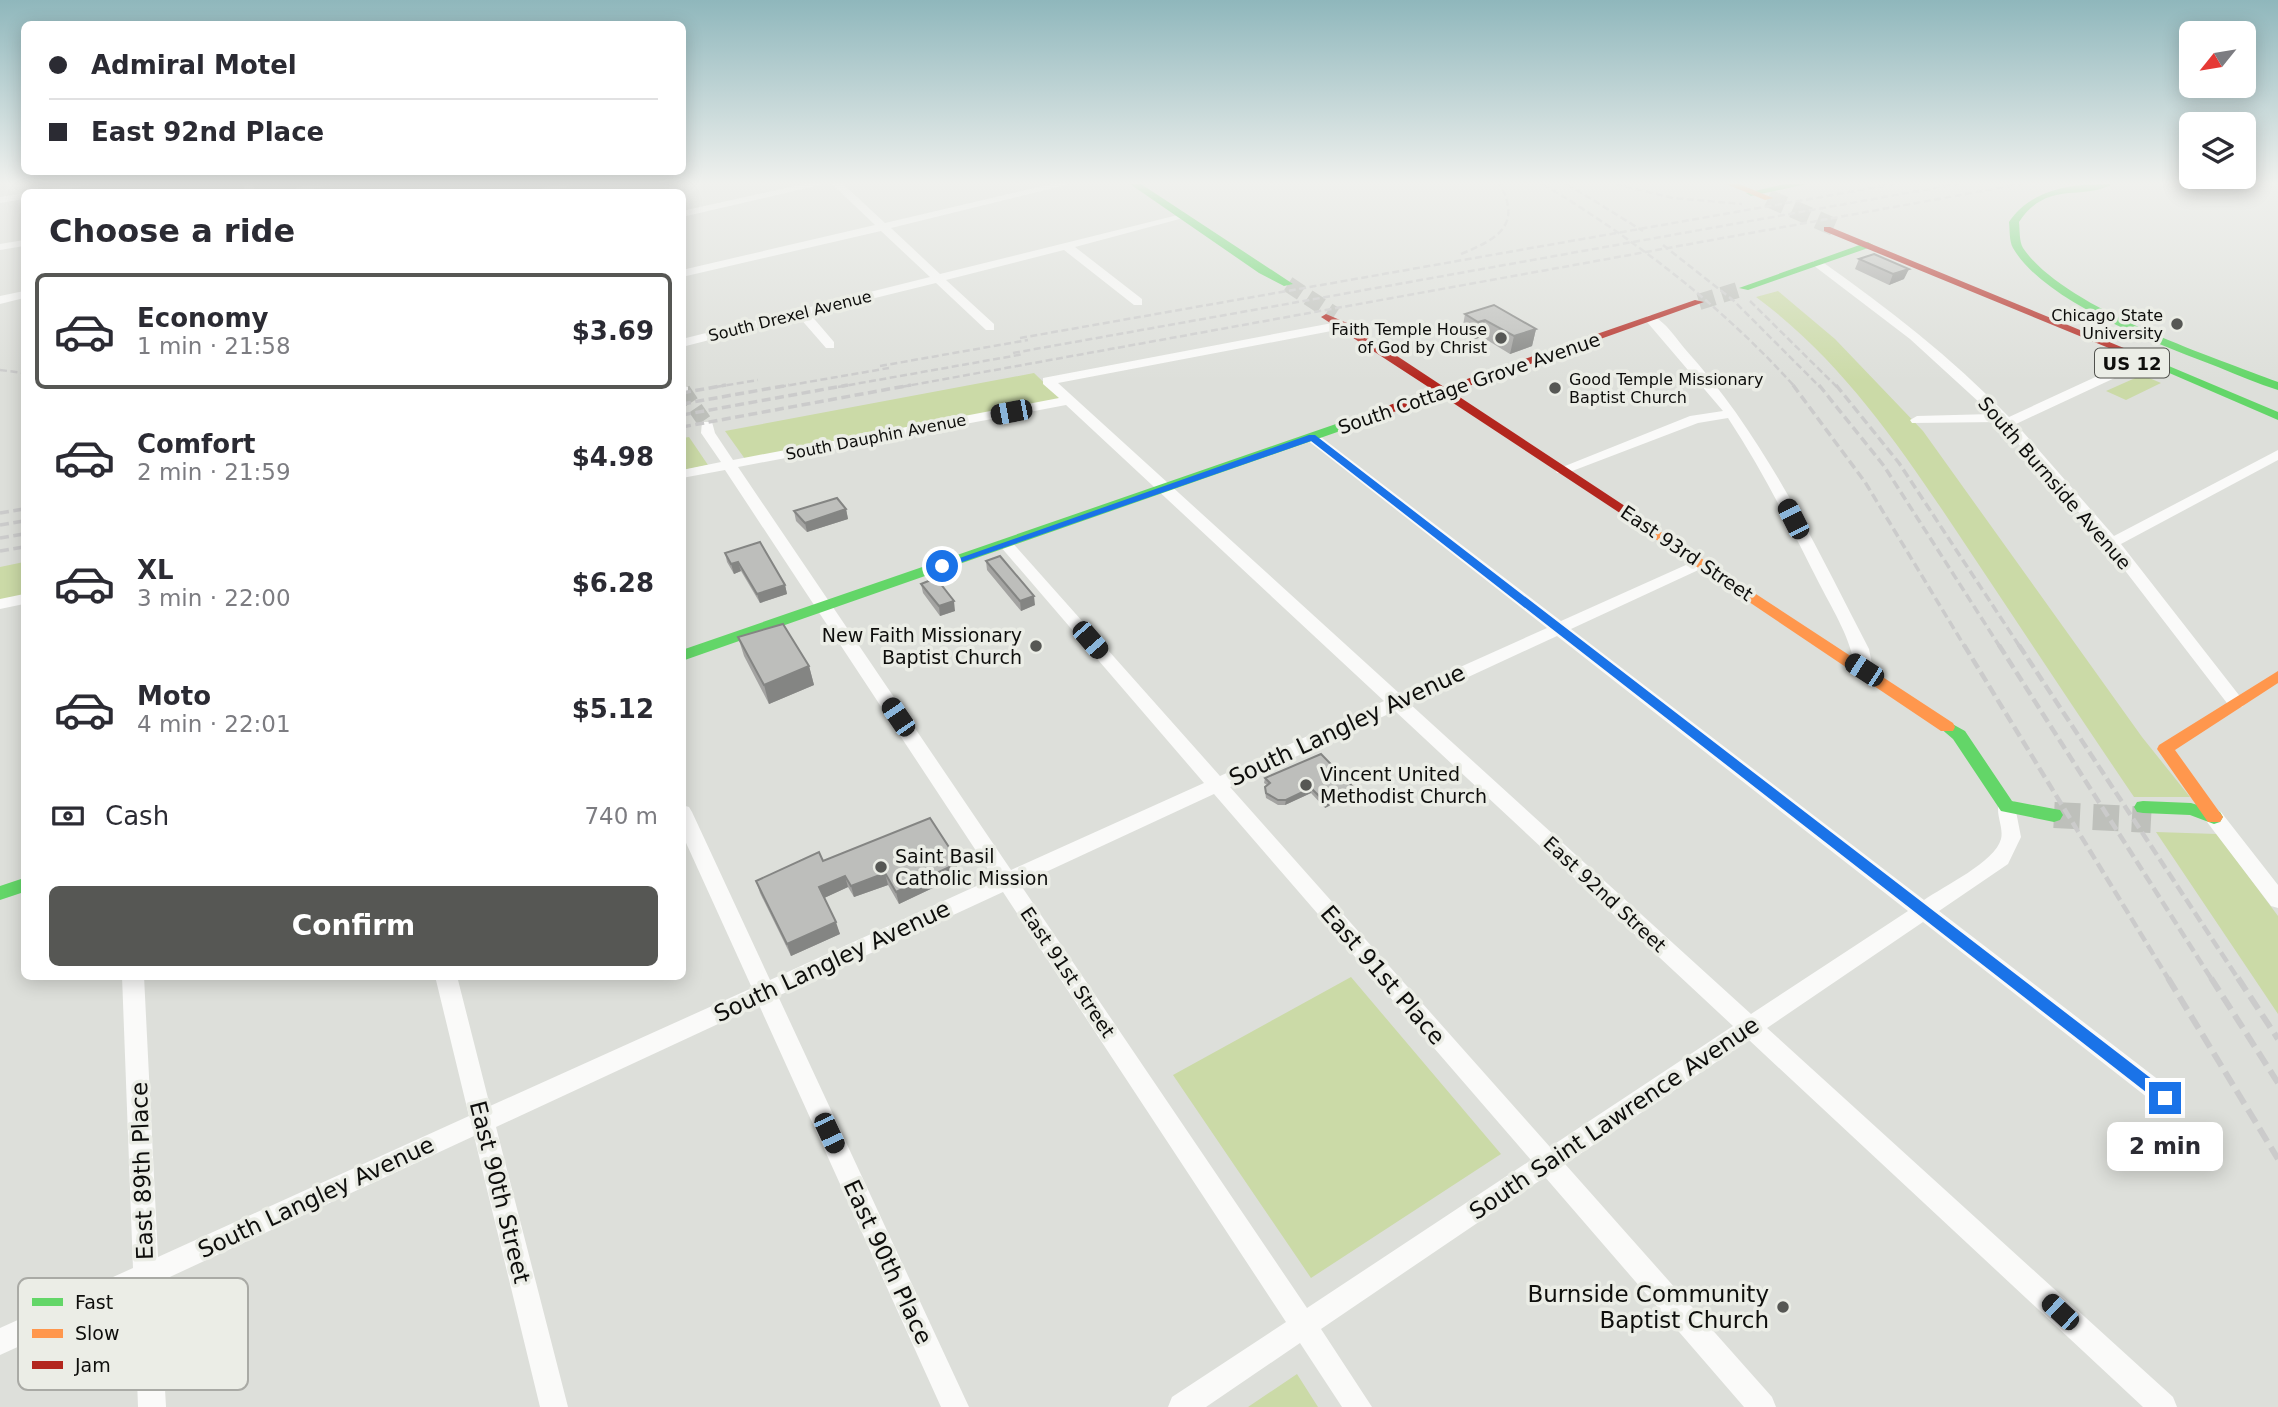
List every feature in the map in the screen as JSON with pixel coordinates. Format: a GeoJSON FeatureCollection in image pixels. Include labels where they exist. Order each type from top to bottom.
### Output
{"type":"FeatureCollection","features":[{"type":"Feature","properties":{"kind":"street"},"geometry":{"type":"LineString","coordinates":[[686,273],[786,250]]}},
{"type":"Feature","properties":{"kind":"street"},"geometry":{"type":"LineString","coordinates":[[907,250],[990,327]]}},
{"type":"Feature","properties":{"kind":"street","name":"South Drexel Avenue"},"geometry":{"type":"LineString","coordinates":[[686,343],[1052,250]]}},
{"type":"Feature","properties":{"kind":"street"},"geometry":{"type":"LineString","coordinates":[[1071,250],[1139,302]]}},
{"type":"Feature","properties":{"kind":"street"},"geometry":{"type":"LineString","coordinates":[[1231,250],[1263,271],[1265,277],[1284,285]]}},
{"type":"Feature","properties":{"kind":"street"},"geometry":{"type":"LineString","coordinates":[[1744,288],[1855,250]]}},
{"type":"Feature","properties":{"kind":"street","name":"US 12"},"geometry":{"type":"LineString","coordinates":[[1879,250],[1989,297],[1998,305],[2278,416]]}},
{"type":"Feature","properties":{"kind":"street"},"geometry":{"type":"LineString","coordinates":[[2019,250],[2027,264],[2063,292],[2098,311],[2278,386]]}},
{"type":"Feature","properties":{"kind":"street","name":"South Burnside Avenue"},"geometry":{"type":"LineString","coordinates":[[1817,263],[1929,349],[2005,420],[2110,544],[2236,703]]}},
{"type":"Feature","properties":{"kind":"street"},"geometry":{"type":"LineString","coordinates":[[0,300],[21,296]]}},
{"type":"Feature","properties":{"kind":"street","name":"South Cottage Grove Avenue"},"geometry":{"type":"LineString","coordinates":[[686,655],[1699,302]]}},
{"type":"Feature","properties":{"kind":"street"},"geometry":{"type":"LineString","coordinates":[[802,313],[830,345]]}},
{"type":"Feature","properties":{"kind":"street","name":"East 93rd Street"},"geometry":{"type":"LineString","coordinates":[[1335,319],[1959,735],[2007,806]]}},
{"type":"Feature","properties":{"kind":"street","name":"East 92nd Street"},"geometry":{"type":"LineString","coordinates":[[1335,319],[1048,381],[2163,1407]]}},
{"type":"Feature","properties":{"kind":"street"},"geometry":{"type":"LineString","coordinates":[[1651,319],[1693,363],[1731,414],[1782,497],[1861,649],[1864,670]]}},
{"type":"Feature","properties":{"kind":"street"},"geometry":{"type":"LineString","coordinates":[[1917,420],[2005,420],[2140,362]]}},
{"type":"Feature","properties":{"kind":"street","name":"US 12"},"geometry":{"type":"LineString","coordinates":[[2140,362],[2278,426]]}},
{"type":"Feature","properties":{"kind":"street","name":"South Dauphin Avenue"},"geometry":{"type":"LineString","coordinates":[[686,473],[1069,400]]}},
{"type":"Feature","properties":{"kind":"street"},"geometry":{"type":"LineString","coordinates":[[1562,470],[1695,419],[1731,414]]}},
{"type":"Feature","properties":{"kind":"street","name":"East 91st Street"},"geometry":{"type":"LineString","coordinates":[[704,428],[1358,1407]]}},
{"type":"Feature","properties":{"kind":"street"},"geometry":{"type":"LineString","coordinates":[[1312,437],[2165,1098]]}},
{"type":"Feature","properties":{"kind":"street"},"geometry":{"type":"LineString","coordinates":[[2110,544],[2278,454]]}},
{"type":"Feature","properties":{"kind":"street","name":"East 91st Place"},"geometry":{"type":"LineString","coordinates":[[1005,543],[1762,1407]]}},
{"type":"Feature","properties":{"kind":"street","name":"South Langley Avenue"},"geometry":{"type":"LineString","coordinates":[[139,1278],[1702,563]]}},
{"type":"Feature","properties":{"kind":"street"},"geometry":{"type":"LineString","coordinates":[[0,604],[21,600]]}},
{"type":"Feature","properties":{"kind":"street"},"geometry":{"type":"LineString","coordinates":[[2278,676],[2165,749],[2278,900]]}},
{"type":"Feature","properties":{"kind":"street"},"geometry":{"type":"LineString","coordinates":[[2007,806],[2028,801],[2051,809]]}},
{"type":"Feature","properties":{"kind":"street","name":"South Saint Lawrence Avenue"},"geometry":{"type":"LineString","coordinates":[[1182,1407],[2001,859],[2011,837],[2007,806]]}},
{"type":"Feature","properties":{"kind":"street"},"geometry":{"type":"LineString","coordinates":[[2147,814],[2191,809],[2214,817]]}},
{"type":"Feature","properties":{"kind":"street","name":"East 90th Place"},"geometry":{"type":"LineString","coordinates":[[686,821],[955,1407]]}},
{"type":"Feature","properties":{"kind":"street"},"geometry":{"type":"LineString","coordinates":[[0,893],[21,886]]}},
{"type":"Feature","properties":{"kind":"street","name":"East 89th Place"},"geometry":{"type":"LineString","coordinates":[[133,980],[146,1278]]}},
{"type":"Feature","properties":{"kind":"street","name":"East 90th Street"},"geometry":{"type":"LineString","coordinates":[[447,980],[554,1407]]}},
{"type":"Feature","properties":{"kind":"street","name":"South Langley Avenue"},"geometry":{"type":"LineString","coordinates":[[0,1342],[18,1334]]}},
{"type":"Feature","properties":{"kind":"green space"},"geometry":{"type":"Polygon","coordinates":[[[1778,291],[1835,339],[1923,431],[2142,737],[2190,797],[2134,797],[1929,490],[1878,419],[1821,354],[1790,324],[1756,297],[1778,291]]]}},
{"type":"Feature","properties":{"kind":"green space"},"geometry":{"type":"Polygon","coordinates":[[[1034,373],[1061,399],[745,459],[725,431],[1034,373]]]}},
{"type":"Feature","properties":{"kind":"green space"},"geometry":{"type":"Polygon","coordinates":[[[2142,375],[2161,383],[2126,400],[2106,391],[2142,375]]]}},
{"type":"Feature","properties":{"kind":"green space"},"geometry":{"type":"Polygon","coordinates":[[[689,437],[708,465],[686,469],[686,438],[689,437]]]}},
{"type":"Feature","properties":{"kind":"green space"},"geometry":{"type":"Polygon","coordinates":[[[21,563],[21,596],[0,600],[0,567],[21,563]]]}},
{"type":"Feature","properties":{"kind":"green space"},"geometry":{"type":"Polygon","coordinates":[[[2156,832],[2217,834],[2278,916],[2278,1014],[2156,832]]]}},
{"type":"Feature","properties":{"kind":"green space"},"geometry":{"type":"Polygon","coordinates":[[[1351,977],[1501,1154],[1311,1278],[1173,1075],[1351,977]]]}},
{"type":"Feature","properties":{"kind":"green space"},"geometry":{"type":"Polygon","coordinates":[[[1297,1374],[1318,1407],[1248,1407],[1297,1374]]]}},
{"type":"Feature","properties":{"kind":"building"},"geometry":{"type":"Polygon","coordinates":[[[1874,254],[1909,269],[1893,274],[1859,259],[1874,254]]]}},
{"type":"Feature","properties":{"kind":"building"},"geometry":{"type":"Polygon","coordinates":[[[1494,305],[1536,329],[1514,336],[1485,320],[1478,322],[1465,314],[1494,305]]]}},
{"type":"Feature","properties":{"kind":"building"},"geometry":{"type":"Polygon","coordinates":[[[837,498],[846,509],[805,523],[794,511],[837,498]]]}},
{"type":"Feature","properties":{"kind":"building"},"geometry":{"type":"Polygon","coordinates":[[[760,542],[785,585],[757,594],[738,562],[731,564],[725,553],[760,542]]]}},
{"type":"Feature","properties":{"kind":"building"},"geometry":{"type":"Polygon","coordinates":[[[1000,556],[1034,596],[1020,601],[986,561],[1000,556]]]}},
{"type":"Feature","properties":{"kind":"building"},"geometry":{"type":"Polygon","coordinates":[[[936,578],[954,601],[939,606],[921,584],[936,578]]]}},
{"type":"Feature","properties":{"kind":"building"},"geometry":{"type":"Polygon","coordinates":[[[783,624],[809,666],[764,685],[738,637],[783,624]]]}},
{"type":"Feature","properties":{"kind":"building","name":"Vincent United Methodist Church"},"geometry":{"type":"Polygon","coordinates":[[[1321,754],[1355,789],[1326,803],[1311,788],[1286,800],[1278,800],[1266,793],[1265,787],[1270,783],[1265,778],[1321,754]]]}},
{"type":"Feature","properties":{"kind":"building"},"geometry":{"type":"Polygon","coordinates":[[[930,818],[956,858],[953,859],[956,864],[896,892],[885,873],[851,886],[845,876],[819,887],[836,922],[787,944],[756,881],[819,852],[823,861],[930,818]]]}},
{"type":"Feature","properties":{"kind":"tunnel"},"geometry":{"type":"LineString","coordinates":[[1288,284],[1335,315]]}},
{"type":"Feature","properties":{"kind":"tunnel"},"geometry":{"type":"LineString","coordinates":[[1699,302],[1744,288]]}},
{"type":"Feature","properties":{"kind":"tunnel"},"geometry":{"type":"LineString","coordinates":[[686,394],[707,425]]}},
{"type":"Feature","properties":{"kind":"tunnel"},"geometry":{"type":"LineString","coordinates":[[2054,815],[2151,820]]}},
{"type":"Feature","properties":{"kind":"railway"},"geometry":{"type":"LineString","coordinates":[[1461,254],[1470,250]]}},
{"type":"Feature","properties":{"kind":"railway"},"geometry":{"type":"LineString","coordinates":[[1020,338],[1522,250]]}},
{"type":"Feature","properties":{"kind":"railway"},"geometry":{"type":"LineString","coordinates":[[1013,353],[1590,250]]}},
{"type":"Feature","properties":{"kind":"railway"},"geometry":{"type":"LineString","coordinates":[[1642,250],[1645,252]]}},
{"type":"Feature","properties":{"kind":"railway"},"geometry":{"type":"LineString","coordinates":[[1645,252],[1659,250]]}},
{"type":"Feature","properties":{"kind":"railway"},"geometry":{"type":"LineString","coordinates":[[1669,250],[1734,301],[1820,387]]}},
{"type":"Feature","properties":{"kind":"railway"},"geometry":{"type":"LineString","coordinates":[[901,387],[1645,252]]}},
{"type":"Feature","properties":{"kind":"railway"},"geometry":{"type":"LineString","coordinates":[[1645,252],[1738,329],[1795,387]]}},
{"type":"Feature","properties":{"kind":"railway"},"geometry":{"type":"LineString","coordinates":[[1750,301],[1837,387]]}},
{"type":"Feature","properties":{"kind":"railway"},"geometry":{"type":"LineString","coordinates":[[880,366],[1028,340]]}},
{"type":"Feature","properties":{"kind":"railway"},"geometry":{"type":"LineString","coordinates":[[838,387],[1024,354]]}},
{"type":"Feature","properties":{"kind":"railway"},"geometry":{"type":"LineString","coordinates":[[779,387],[889,368]]}},
{"type":"Feature","properties":{"kind":"railway"},"geometry":{"type":"LineString","coordinates":[[0,370],[21,373]]}},
{"type":"Feature","properties":{"kind":"railway"},"geometry":{"type":"LineString","coordinates":[[716,387],[758,380]]}},
{"type":"Feature","properties":{"kind":"railway"},"geometry":{"type":"LineString","coordinates":[[686,392],[726,385]]}},
{"type":"Feature","properties":{"kind":"railway"},"geometry":{"type":"LineString","coordinates":[[686,403],[789,385]]}},
{"type":"Feature","properties":{"kind":"railway"},"geometry":{"type":"LineString","coordinates":[[686,414],[848,385]]}},
{"type":"Feature","properties":{"kind":"railway"},"geometry":{"type":"LineString","coordinates":[[686,426],[911,385]]}},
{"type":"Feature","properties":{"kind":"railway"},"geometry":{"type":"LineString","coordinates":[[1793,385],[1865,482],[1965,647]]}},
{"type":"Feature","properties":{"kind":"railway"},"geometry":{"type":"LineString","coordinates":[[1819,385],[1884,466],[2000,647]]}},
{"type":"Feature","properties":{"kind":"railway"},"geometry":{"type":"LineString","coordinates":[[1836,385],[1899,463],[2020,647]]}},
{"type":"Feature","properties":{"kind":"railway"},"geometry":{"type":"LineString","coordinates":[[0,513],[21,510]]}},
{"type":"Feature","properties":{"kind":"railway"},"geometry":{"type":"LineString","coordinates":[[0,525],[21,522]]}},
{"type":"Feature","properties":{"kind":"railway"},"geometry":{"type":"LineString","coordinates":[[0,538],[21,534]]}},
{"type":"Feature","properties":{"kind":"railway"},"geometry":{"type":"LineString","coordinates":[[0,551],[21,548]]}},
{"type":"Feature","properties":{"kind":"railway"},"geometry":{"type":"LineString","coordinates":[[1964,645],[2169,980]]}},
{"type":"Feature","properties":{"kind":"railway"},"geometry":{"type":"LineString","coordinates":[[1999,645],[2212,980]]}},
{"type":"Feature","properties":{"kind":"railway"},"geometry":{"type":"LineString","coordinates":[[2019,645],[2239,980]]}},
{"type":"Feature","properties":{"kind":"railway"},"geometry":{"type":"LineString","coordinates":[[2168,978],[2278,1159]]}},
{"type":"Feature","properties":{"kind":"railway"},"geometry":{"type":"LineString","coordinates":[[2211,978],[2278,1083]]}},
{"type":"Feature","properties":{"kind":"railway"},"geometry":{"type":"LineString","coordinates":[[2238,978],[2278,1039]]}},
{"type":"Feature","properties":{"kind":"traffic: fast"},"geometry":{"type":"LineString","coordinates":[[1231,250],[1288,284]]}},
{"type":"Feature","properties":{"kind":"traffic: fast"},"geometry":{"type":"LineString","coordinates":[[1744,288],[1855,250]]}},
{"type":"Feature","properties":{"kind":"traffic: fast"},"geometry":{"type":"LineString","coordinates":[[2019,250],[2037,270],[2064,291],[2099,311],[2177,347],[2278,386]]}},
{"type":"Feature","properties":{"kind":"traffic: fast"},"geometry":{"type":"LineString","coordinates":[[2164,367],[2278,416]]}},
{"type":"Feature","properties":{"kind":"traffic: fast"},"geometry":{"type":"LineString","coordinates":[[686,655],[1362,419]]}},
{"type":"Feature","properties":{"kind":"traffic: fast"},"geometry":{"type":"LineString","coordinates":[[1947,727],[1959,735],[2007,806]]}},
{"type":"Feature","properties":{"kind":"traffic: fast"},"geometry":{"type":"LineString","coordinates":[[2007,806],[2054,815]]}},
{"type":"Feature","properties":{"kind":"traffic: fast"},"geometry":{"type":"LineString","coordinates":[[2143,807],[2191,809],[2214,817]]}},
{"type":"Feature","properties":{"kind":"traffic: fast"},"geometry":{"type":"LineString","coordinates":[[0,893],[21,886]]}},
{"type":"Feature","properties":{"kind":"traffic: slow"},"geometry":{"type":"LineString","coordinates":[[1629,515],[1947,727]]}},
{"type":"Feature","properties":{"kind":"traffic: slow"},"geometry":{"type":"LineString","coordinates":[[2214,817],[2165,749],[2278,676]]}},
{"type":"Feature","properties":{"kind":"traffic: jam"},"geometry":{"type":"LineString","coordinates":[[1877,250],[2164,367]]}},
{"type":"Feature","properties":{"kind":"traffic: jam"},"geometry":{"type":"LineString","coordinates":[[1362,419],[1699,302]]}},
{"type":"Feature","properties":{"kind":"traffic: jam"},"geometry":{"type":"LineString","coordinates":[[1326,317],[1343,325],[1629,515]]}},
{"type":"Feature","properties":{"kind":"place","name":"Chicago State University"},"geometry":{"type":"Point","coordinates":[2177,324]}},
{"type":"Feature","properties":{"kind":"place","name":"Faith Temple House of God by Christ"},"geometry":{"type":"Point","coordinates":[1501,338]}},
{"type":"Feature","properties":{"kind":"place","name":"Good Temple Missionary Baptist Church"},"geometry":{"type":"Point","coordinates":[1555,388]}},
{"type":"Feature","properties":{"kind":"place","name":"New Faith Missionary Baptist Church"},"geometry":{"type":"Point","coordinates":[1036,646]}},
{"type":"Feature","properties":{"kind":"place","name":"Vincent United Methodist Church"},"geometry":{"type":"Point","coordinates":[1306,785]}},
{"type":"Feature","properties":{"kind":"place","name":"Saint Basil Catholic Mission"},"geometry":{"type":"Point","coordinates":[881,867]}},
{"type":"Feature","properties":{"kind":"place","name":"Burnside Community Baptist Church"},"geometry":{"type":"Point","coordinates":[1783,1307]}},
{"type":"Feature","properties":{"kind":"route"},"geometry":{"type":"LineString","coordinates":[[942,566],[1312,437],[2165,1098]]}}]}
